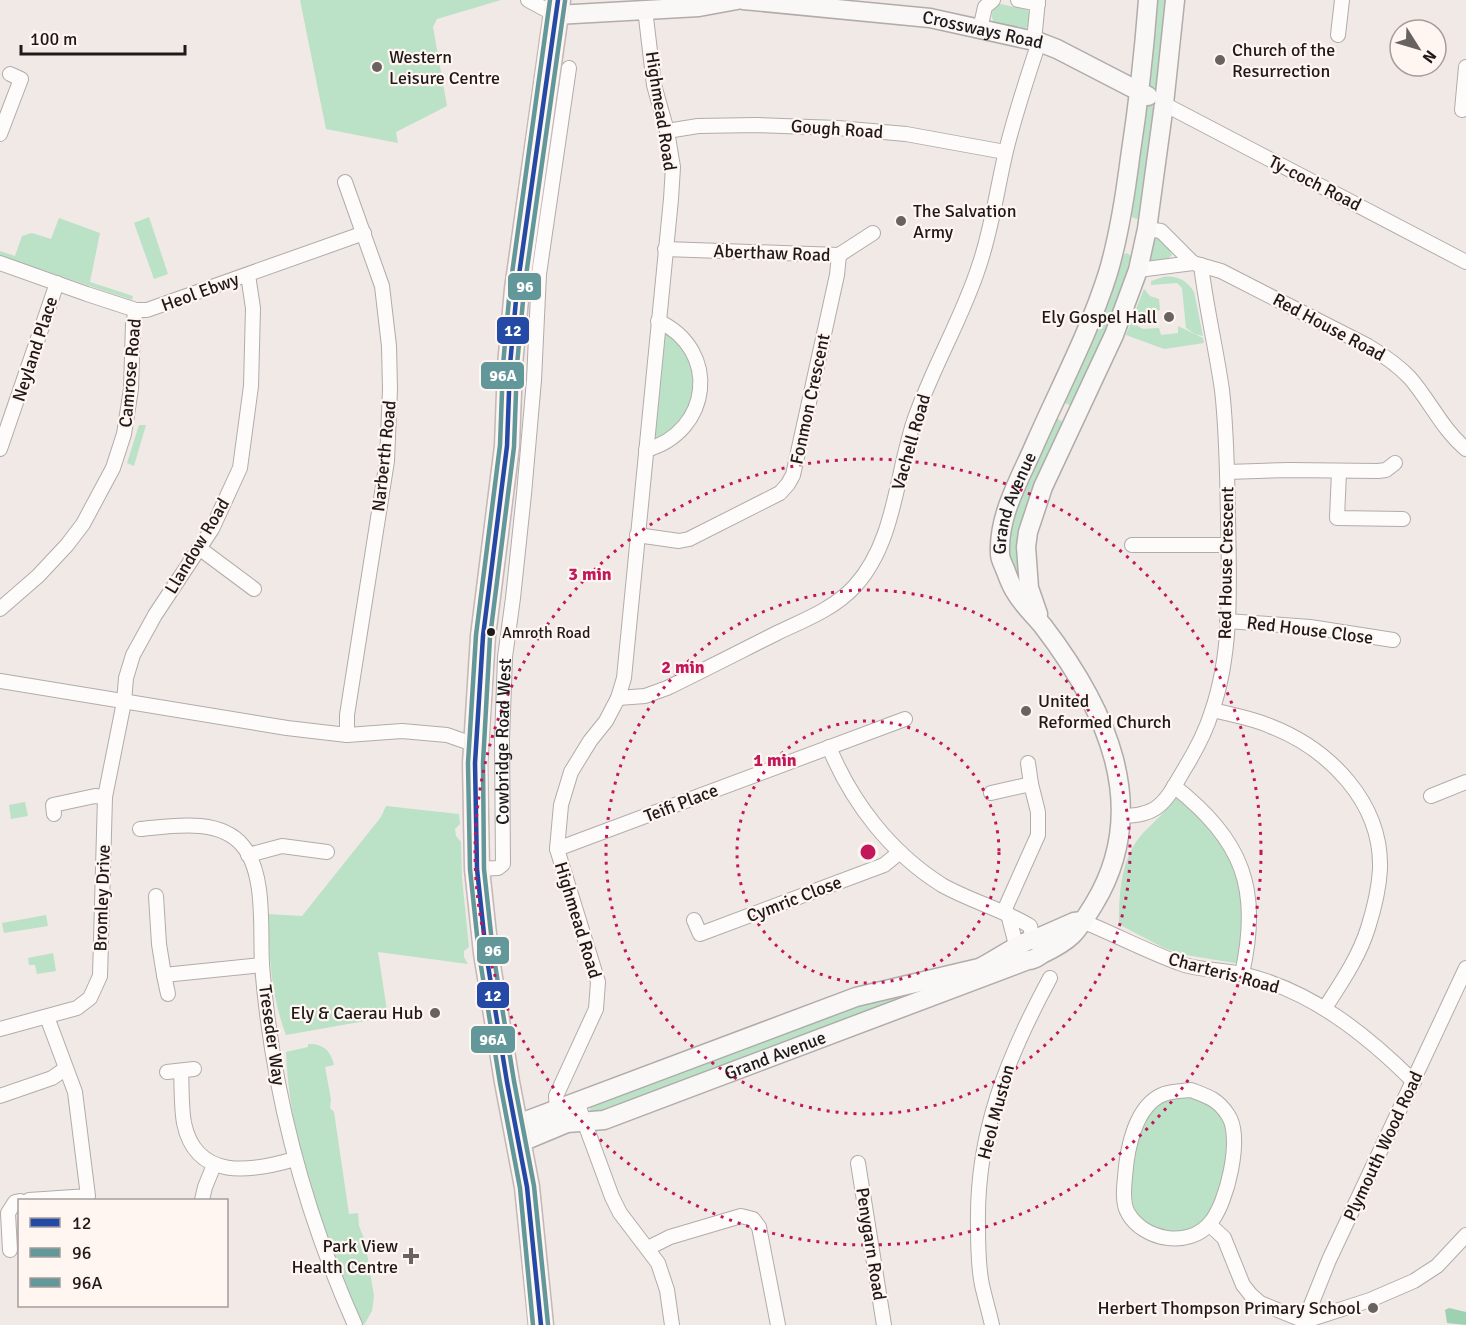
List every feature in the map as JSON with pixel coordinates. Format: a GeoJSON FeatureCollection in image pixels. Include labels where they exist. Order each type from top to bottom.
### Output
{"type":"FeatureCollection","features":[{"type":"Feature","properties":{"kind":"highway","name":"Cowbridge Road West"},"geometry":{"type":"LineString","coordinates":[[542,1325],[534,1239],[486,954],[477,869],[476,742],[483,636],[518,448],[510,365],[517,289],[555,97],[557,8]]}},
{"type":"Feature","properties":{"kind":"street"},"geometry":{"type":"LineString","coordinates":[[528,0],[557,8],[645,9],[737,0]]}},
{"type":"Feature","properties":{"kind":"street","name":"Crossways Road"},"geometry":{"type":"LineString","coordinates":[[743,0],[930,18],[1037,41],[1140,92]]}},
{"type":"Feature","properties":{"kind":"street"},"geometry":{"type":"LineString","coordinates":[[980,29],[985,7],[993,0]]}},
{"type":"Feature","properties":{"kind":"street"},"geometry":{"type":"LineString","coordinates":[[1018,0],[1038,2]]}},
{"type":"Feature","properties":{"kind":"street","name":"Grand Avenue"},"geometry":{"type":"LineString","coordinates":[[517,1134],[557,1109],[856,997],[979,968],[1030,950],[1053,950],[1079,930],[1082,921],[1098,897],[1117,846],[1121,796],[1117,772],[1102,724],[1074,670],[1042,625],[1015,593],[1000,557],[1002,523],[1051,408],[1088,331],[1108,271],[1119,229],[1140,92],[1148,0]]}},
{"type":"Feature","properties":{"kind":"street","name":"Grand Avenue"},"geometry":{"type":"LineString","coordinates":[[1042,625],[1029,588],[1026,547],[1028,532],[1043,487],[1114,335],[1138,270],[1147,229],[1175,0]]}},
{"type":"Feature","properties":{"kind":"street"},"geometry":{"type":"LineString","coordinates":[[1338,35],[1342,0]]}},
{"type":"Feature","properties":{"kind":"street","name":"Vachell Road"},"geometry":{"type":"LineString","coordinates":[[618,698],[645,696],[828,608],[862,577],[876,553],[895,502],[907,444],[918,410],[979,266],[990,228],[1005,152],[1037,41],[1038,2]]}},
{"type":"Feature","properties":{"kind":"street","name":"Highmead Road"},"geometry":{"type":"LineString","coordinates":[[557,1109],[556,1096],[596,1009],[598,982],[557,849],[561,805],[571,772],[590,741],[606,721],[618,698],[624,678],[673,166],[667,131],[654,85],[645,9]]}},
{"type":"Feature","properties":{"kind":"street"},"geometry":{"type":"LineString","coordinates":[[1462,110],[1466,67]]}},
{"type":"Feature","properties":{"kind":"street","name":"Cowbridge Road West"},"geometry":{"type":"LineString","coordinates":[[555,97],[569,68]]}},
{"type":"Feature","properties":{"kind":"street"},"geometry":{"type":"LineString","coordinates":[[0,134],[21,79],[10,74]]}},
{"type":"Feature","properties":{"kind":"street"},"geometry":{"type":"LineString","coordinates":[[1140,92],[1164,104]]}},
{"type":"Feature","properties":{"kind":"street","name":"Ty-coch Road"},"geometry":{"type":"LineString","coordinates":[[1164,104],[1466,262]]}},
{"type":"Feature","properties":{"kind":"street","name":"Gough Road"},"geometry":{"type":"LineString","coordinates":[[667,131],[733,125],[838,128],[906,134],[1005,152]]}},
{"type":"Feature","properties":{"kind":"street","name":"Narberth Road"},"geometry":{"type":"LineString","coordinates":[[345,182],[382,286],[390,388],[387,461],[347,716],[347,735]]}},
{"type":"Feature","properties":{"kind":"street"},"geometry":{"type":"LineString","coordinates":[[1119,229],[1147,229]]}},
{"type":"Feature","properties":{"kind":"street","name":"Red House Road"},"geometry":{"type":"LineString","coordinates":[[1147,229],[1161,231],[1197,264],[1256,288],[1368,346],[1390,360],[1410,377],[1442,424],[1466,449]]}},
{"type":"Feature","properties":{"kind":"street","name":"Heol Ebwy"},"geometry":{"type":"LineString","coordinates":[[0,263],[135,310],[147,310],[364,232]]}},
{"type":"Feature","properties":{"kind":"street","name":"Aberthaw Road"},"geometry":{"type":"LineString","coordinates":[[665,249],[839,255],[873,232]]}},
{"type":"Feature","properties":{"kind":"street","name":"Fonmon Crescent"},"geometry":{"type":"LineString","coordinates":[[638,535],[679,541],[689,539],[780,493],[788,484],[793,476],[837,275],[839,255]]}},
{"type":"Feature","properties":{"kind":"street","name":"Red House Road"},"geometry":{"type":"LineString","coordinates":[[1138,270],[1197,264]]}},
{"type":"Feature","properties":{"kind":"street","name":"Red House Crescent"},"geometry":{"type":"LineString","coordinates":[[1121,816],[1141,815],[1153,811],[1174,786],[1198,746],[1213,710],[1225,655],[1228,545],[1227,472],[1222,391],[1197,264]]}},
{"type":"Feature","properties":{"kind":"street","name":"Llandow Road"},"geometry":{"type":"LineString","coordinates":[[124,702],[126,678],[133,655],[155,615],[212,529],[240,468],[251,386],[253,308],[248,275]]}},
{"type":"Feature","properties":{"kind":"street","name":"Neyland Place"},"geometry":{"type":"LineString","coordinates":[[3,453],[57,283]]}},
{"type":"Feature","properties":{"kind":"street","name":"Camrose Road"},"geometry":{"type":"LineString","coordinates":[[0,609],[38,576],[67,544],[83,524],[113,468],[124,434],[131,388],[135,310]]}},
{"type":"Feature","properties":{"kind":"street"},"geometry":{"type":"LineString","coordinates":[[646,450],[660,446],[675,437],[688,422],[697,404],[701,385],[698,363],[691,348],[680,334],[658,321]]}},
{"type":"Feature","properties":{"kind":"street"},"geometry":{"type":"LineString","coordinates":[[1051,408],[1077,418]]}},
{"type":"Feature","properties":{"kind":"street","name":"Cowbridge Road West"},"geometry":{"type":"LineString","coordinates":[[477,869],[498,868],[503,864],[501,740],[505,657],[513,598],[518,448]]}},
{"type":"Feature","properties":{"kind":"street"},"geometry":{"type":"LineString","coordinates":[[1227,472],[1378,471],[1386,470],[1395,463]]}},
{"type":"Feature","properties":{"kind":"street"},"geometry":{"type":"LineString","coordinates":[[1339,472],[1336,518],[1403,519]]}},
{"type":"Feature","properties":{"kind":"street"},"geometry":{"type":"LineString","coordinates":[[1132,545],[1228,545]]}},
{"type":"Feature","properties":{"kind":"street"},"geometry":{"type":"LineString","coordinates":[[199,548],[254,589]]}},
{"type":"Feature","properties":{"kind":"street","name":"Red House Close"},"geometry":{"type":"LineString","coordinates":[[1227,621],[1310,627],[1393,640]]}},
{"type":"Feature","properties":{"kind":"street"},"geometry":{"type":"LineString","coordinates":[[0,681],[287,728],[347,735],[402,731],[447,735],[467,742],[476,742]]}},
{"type":"Feature","properties":{"kind":"street","name":"Bromley Drive"},"geometry":{"type":"LineString","coordinates":[[0,1029],[77,1008],[90,998],[100,976],[105,797],[124,702]]}},
{"type":"Feature","properties":{"kind":"street"},"geometry":{"type":"LineString","coordinates":[[1213,710],[1268,725],[1305,743],[1337,767],[1357,794],[1370,818],[1378,848],[1380,867],[1378,887],[1368,929],[1358,952],[1325,1008]]}},
{"type":"Feature","properties":{"kind":"street","name":"Teifi Place"},"geometry":{"type":"LineString","coordinates":[[557,849],[905,719]]}},
{"type":"Feature","properties":{"kind":"street"},"geometry":{"type":"LineString","coordinates":[[829,747],[837,768],[858,803],[879,831],[920,869],[944,886],[1030,926],[1030,950]]}},
{"type":"Feature","properties":{"kind":"street"},"geometry":{"type":"LineString","coordinates":[[1028,763],[1030,784],[1038,812],[1038,835],[1006,913],[1016,941],[1030,950]]}},
{"type":"Feature","properties":{"kind":"street"},"geometry":{"type":"LineString","coordinates":[[1431,796],[1466,782]]}},
{"type":"Feature","properties":{"kind":"street"},"geometry":{"type":"LineString","coordinates":[[991,793],[1030,784]]}},
{"type":"Feature","properties":{"kind":"street"},"geometry":{"type":"LineString","coordinates":[[1174,786],[1215,822],[1241,867],[1247,890],[1249,923],[1249,939],[1242,974]]}},
{"type":"Feature","properties":{"kind":"street"},"geometry":{"type":"LineString","coordinates":[[54,814],[53,805],[95,796],[105,797]]}},
{"type":"Feature","properties":{"kind":"street","name":"Treseder Way"},"geometry":{"type":"LineString","coordinates":[[140,829],[185,824],[222,831],[234,837],[248,855],[260,889],[262,965],[281,1099],[295,1159],[324,1251],[355,1325]]}},
{"type":"Feature","properties":{"kind":"street"},"geometry":{"type":"LineString","coordinates":[[248,855],[282,846],[317,855]]}},
{"type":"Feature","properties":{"kind":"street","name":"Cymric Close"},"geometry":{"type":"LineString","coordinates":[[694,920],[700,934],[884,865],[900,852]]}},
{"type":"Feature","properties":{"kind":"street"},"geometry":{"type":"LineString","coordinates":[[156,896],[159,944],[168,994]]}},
{"type":"Feature","properties":{"kind":"street","name":"Charteris Road"},"geometry":{"type":"LineString","coordinates":[[1082,921],[1181,964],[1242,974],[1278,986],[1325,1008],[1359,1030],[1414,1082]]}},
{"type":"Feature","properties":{"kind":"street","name":"Grand Avenue"},"geometry":{"type":"LineString","coordinates":[[517,1134],[567,1123],[604,1120],[1030,950]]}},
{"type":"Feature","properties":{"kind":"street"},"geometry":{"type":"LineString","coordinates":[[164,975],[262,965]]}},
{"type":"Feature","properties":{"kind":"street","name":"Plymouth Wood Road"},"geometry":{"type":"LineString","coordinates":[[1304,1323],[1329,1260],[1466,968]]}},
{"type":"Feature","properties":{"kind":"street","name":"Heol Muston"},"geometry":{"type":"LineString","coordinates":[[992,1325],[982,1284],[978,1242],[977,1196],[985,1140],[1008,1063],[1026,1022],[1050,978]]}},
{"type":"Feature","properties":{"kind":"street"},"geometry":{"type":"LineString","coordinates":[[47,1017],[75,1092],[89,1198],[59,1199]]}},
{"type":"Feature","properties":{"kind":"street"},"geometry":{"type":"LineString","coordinates":[[0,1096],[52,1078],[65,1069]]}},
{"type":"Feature","properties":{"kind":"street"},"geometry":{"type":"LineString","coordinates":[[181,1071],[183,1121],[188,1138],[199,1154],[213,1165],[224,1168],[248,1168],[295,1159]]}},
{"type":"Feature","properties":{"kind":"street"},"geometry":{"type":"LineString","coordinates":[[1191,1090],[1213,1098],[1229,1116],[1234,1151],[1228,1181],[1210,1225],[1188,1237],[1173,1239],[1158,1237],[1138,1225],[1127,1211],[1124,1192],[1126,1163],[1131,1140],[1149,1104],[1162,1094],[1191,1090]]}},
{"type":"Feature","properties":{"kind":"street"},"geometry":{"type":"LineString","coordinates":[[577,1102],[612,1197],[629,1226],[658,1263],[665,1282],[672,1325]]}},
{"type":"Feature","properties":{"kind":"street","name":"Penygarn Road"},"geometry":{"type":"LineString","coordinates":[[858,1163],[884,1325]]}},
{"type":"Feature","properties":{"kind":"street"},"geometry":{"type":"LineString","coordinates":[[202,1199],[213,1165]]}},
{"type":"Feature","properties":{"kind":"street"},"geometry":{"type":"LineString","coordinates":[[10,1250],[8,1213],[15,1202],[18,1201]]}},
{"type":"Feature","properties":{"kind":"street"},"geometry":{"type":"LineString","coordinates":[[648,1248],[670,1237],[741,1216],[753,1219],[759,1227],[778,1325]]}},
{"type":"Feature","properties":{"kind":"street"},"geometry":{"type":"LineString","coordinates":[[1210,1225],[1224,1238],[1243,1285],[1251,1295],[1260,1303],[1304,1323],[1370,1300],[1414,1281],[1437,1266],[1466,1235]]}},
{"type":"Feature","properties":{"kind":"green space","name":"Western Leisure Centre"},"geometry":{"type":"Polygon","coordinates":[[[300,0],[501,0],[437,19],[433,27],[447,106],[396,132],[398,143],[326,129],[300,0]]]}},
{"type":"Feature","properties":{"kind":"green space"},"geometry":{"type":"Polygon","coordinates":[[[1154,0],[1171,0],[1157,90],[1153,91],[1146,87],[1154,0]]]}},
{"type":"Feature","properties":{"kind":"green space"},"geometry":{"type":"Polygon","coordinates":[[[1001,4],[1027,10],[1031,18],[1028,26],[1023,30],[995,24],[992,12],[1001,4]]]}},
{"type":"Feature","properties":{"kind":"green space"},"geometry":{"type":"Polygon","coordinates":[[[1151,103],[1156,106],[1141,218],[1136,219],[1129,215],[1147,104],[1151,103]]]}},
{"type":"Feature","properties":{"kind":"green space"},"geometry":{"type":"Polygon","coordinates":[[[149,217],[168,274],[154,279],[134,223],[149,217]]]}},
{"type":"Feature","properties":{"kind":"green space"},"geometry":{"type":"Polygon","coordinates":[[[59,218],[100,233],[90,282],[133,296],[132,300],[0,256],[0,251],[15,256],[22,236],[32,233],[51,239],[59,218]]]}},
{"type":"Feature","properties":{"kind":"green space"},"geometry":{"type":"Polygon","coordinates":[[[1155,234],[1166,242],[1172,255],[1168,259],[1149,262],[1155,234]]]}},
{"type":"Feature","properties":{"kind":"green space"},"geometry":{"type":"Polygon","coordinates":[[[1127,253],[1132,257],[1124,297],[1071,406],[1063,400],[1122,255],[1127,253]]]}},
{"type":"Feature","properties":{"kind":"green space"},"geometry":{"type":"Polygon","coordinates":[[[1163,277],[1181,279],[1194,292],[1203,336],[1186,328],[1182,288],[1177,283],[1151,285],[1151,281],[1163,277]]]}},
{"type":"Feature","properties":{"kind":"green space"},"geometry":{"type":"Polygon","coordinates":[[[1144,289],[1150,296],[1159,299],[1160,310],[1156,311],[1157,325],[1144,325],[1132,319],[1144,289]]]}},
{"type":"Feature","properties":{"kind":"green space"},"geometry":{"type":"Polygon","coordinates":[[[1131,322],[1143,329],[1159,328],[1161,335],[1178,333],[1178,326],[1203,338],[1204,343],[1164,349],[1126,335],[1131,322]]]}},
{"type":"Feature","properties":{"kind":"green space"},"geometry":{"type":"Polygon","coordinates":[[[666,329],[693,363],[695,399],[678,429],[654,441],[663,334],[666,329]]]}},
{"type":"Feature","properties":{"kind":"green space"},"geometry":{"type":"Polygon","coordinates":[[[1054,420],[1064,422],[1020,586],[1007,548],[1009,520],[1054,420]]]}},
{"type":"Feature","properties":{"kind":"green space"},"geometry":{"type":"Polygon","coordinates":[[[139,425],[146,425],[134,466],[127,463],[139,425]]]}},
{"type":"Feature","properties":{"kind":"green space"},"geometry":{"type":"Polygon","coordinates":[[[1179,795],[1203,816],[1235,863],[1245,908],[1240,963],[1180,954],[1162,947],[1119,923],[1121,887],[1130,853],[1143,833],[1179,795]]]}},
{"type":"Feature","properties":{"kind":"green space"},"geometry":{"type":"Polygon","coordinates":[[[25,802],[28,816],[11,819],[9,805],[25,802]]]}},
{"type":"Feature","properties":{"kind":"green space"},"geometry":{"type":"Polygon","coordinates":[[[386,806],[459,814],[460,824],[455,829],[456,836],[461,842],[469,947],[464,951],[464,957],[468,964],[378,952],[388,1017],[286,1035],[277,1005],[272,975],[268,914],[302,916],[381,817],[386,806]]]}},
{"type":"Feature","properties":{"kind":"green space"},"geometry":{"type":"Polygon","coordinates":[[[46,915],[48,926],[4,933],[2,923],[46,915]]]}},
{"type":"Feature","properties":{"kind":"green space"},"geometry":{"type":"Polygon","coordinates":[[[53,953],[56,971],[37,974],[35,965],[29,965],[28,958],[53,953]]]}},
{"type":"Feature","properties":{"kind":"green space"},"geometry":{"type":"Polygon","coordinates":[[[970,975],[601,1116],[590,1112],[591,1104],[844,1006],[970,975]]]}},
{"type":"Feature","properties":{"kind":"green space"},"geometry":{"type":"Polygon","coordinates":[[[308,1044],[326,1049],[334,1065],[325,1067],[331,1099],[330,1108],[334,1112],[349,1214],[358,1213],[374,1296],[372,1311],[364,1325],[351,1299],[320,1218],[297,1136],[286,1052],[308,1047],[308,1044]]]}},
{"type":"Feature","properties":{"kind":"green space"},"geometry":{"type":"Polygon","coordinates":[[[1179,1095],[1202,1097],[1215,1106],[1225,1118],[1228,1126],[1231,1149],[1219,1195],[1210,1216],[1195,1228],[1175,1232],[1155,1228],[1146,1224],[1138,1216],[1133,1203],[1131,1186],[1134,1150],[1145,1119],[1154,1106],[1179,1095]]]}},
{"type":"Feature","properties":{"kind":"green space"},"geometry":{"type":"Polygon","coordinates":[[[1449,1308],[1466,1312],[1466,1325],[1447,1323],[1445,1310],[1449,1308]]]}},
{"type":"Feature","properties":{"kind":"transit line","name":"96A"},"geometry":{"type":"LineString","coordinates":[[533,1325],[520,1188],[479,954],[470,869],[468,763],[476,635],[500,445],[503,365],[510,288],[550,0]]}},
{"type":"Feature","properties":{"kind":"transit line","name":"12"},"geometry":{"type":"LineString","coordinates":[[541,1325],[527,1187],[486,953],[477,869],[475,763],[483,636],[507,446],[510,365],[517,289],[558,0]]}},
{"type":"Feature","properties":{"kind":"transit line","name":"96"},"geometry":{"type":"LineString","coordinates":[[548,1324],[534,1186],[493,952],[484,869],[483,763],[490,637],[514,447],[517,365],[524,290],[565,1]]}},
{"type":"Feature","properties":{"kind":"place","name":"Church of the Resurrection"},"geometry":{"type":"Point","coordinates":[1220,60]}},
{"type":"Feature","properties":{"kind":"place","name":"Western Leisure Centre"},"geometry":{"type":"Point","coordinates":[377,67]}},
{"type":"Feature","properties":{"kind":"place","name":"The Salvation Army"},"geometry":{"type":"Point","coordinates":[901,221]}},
{"type":"Feature","properties":{"kind":"place","name":"Ely Gospel Hall"},"geometry":{"type":"Point","coordinates":[1169,317]}},
{"type":"Feature","properties":{"kind":"place","name":"Amroth Road"},"geometry":{"type":"Point","coordinates":[491,632]}},
{"type":"Feature","properties":{"kind":"place","name":"United Reformed Church"},"geometry":{"type":"Point","coordinates":[1026,711]}},
{"type":"Feature","properties":{"kind":"place","name":"Ely & Caerau Hub"},"geometry":{"type":"Point","coordinates":[435,1013]}},
{"type":"Feature","properties":{"kind":"place","name":"Park View Health Centre"},"geometry":{"type":"Point","coordinates":[411,1256]}},
{"type":"Feature","properties":{"kind":"place","name":"Herbert Thompson Primary School"},"geometry":{"type":"Point","coordinates":[1373,1308]}}]}
